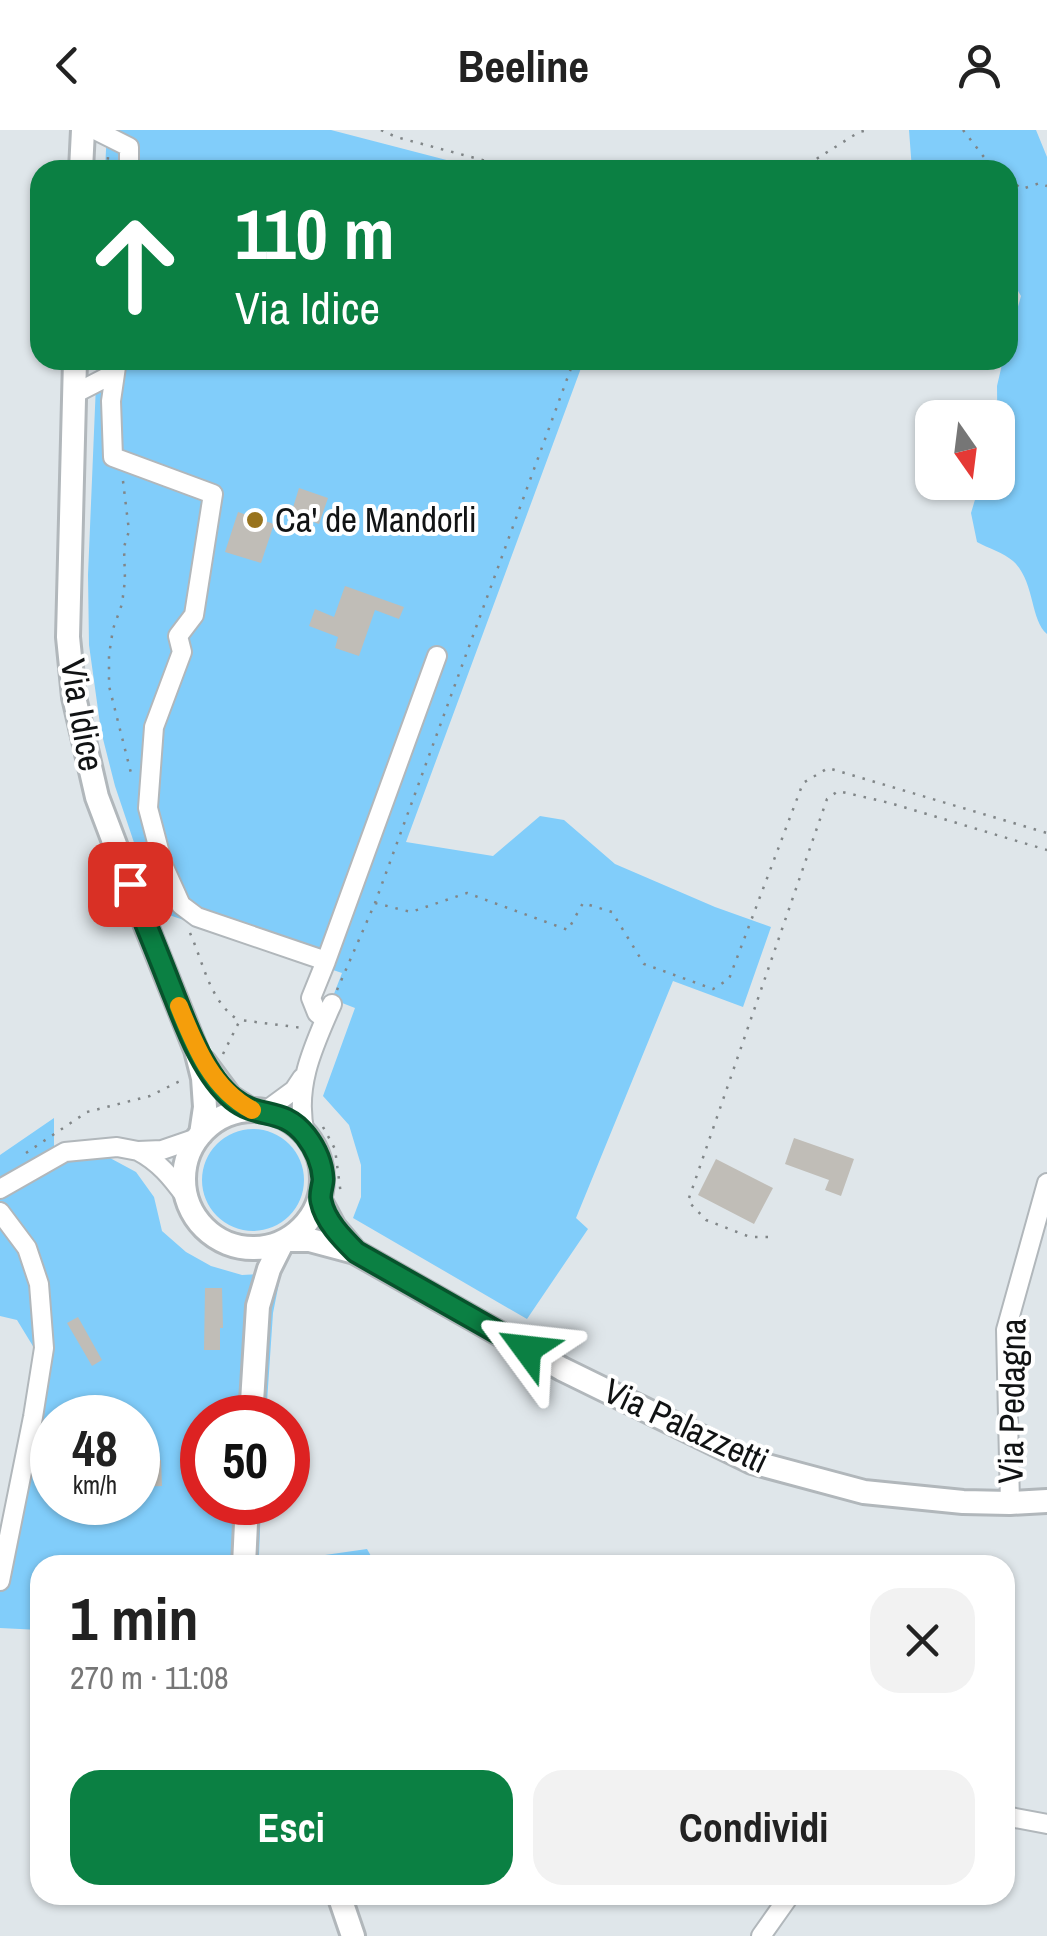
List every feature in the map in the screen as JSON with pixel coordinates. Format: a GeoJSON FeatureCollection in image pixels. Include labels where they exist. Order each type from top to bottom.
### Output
{"type":"FeatureCollection","features":[{"type":"Feature","properties":{"kind":"main road"},"geometry":{"type":"LineString","coordinates":[[82,160],[83,130]]}},
{"type":"Feature","properties":{"kind":"main road","name":"Via Idice"},"geometry":{"type":"LineString","coordinates":[[75,370],[68,637],[74,697],[98,797],[204,1078],[205,1106],[199,1136],[185,1165],[185,1196]]}},
{"type":"Feature","properties":{"kind":"main road","name":"Via Idice"},"geometry":{"type":"LineString","coordinates":[[196,1050],[230,1098],[257,1111],[311,1126]]}},
{"type":"Feature","properties":{"kind":"main road"},"geometry":{"type":"LineString","coordinates":[[199,1136],[218,1120],[257,1111]]}},
{"type":"Feature","properties":{"kind":"main road"},"geometry":{"type":"LineString","coordinates":[[252,1395],[258,1306],[269,1269],[286,1241],[330,1198],[311,1126]]}},
{"type":"Feature","properties":{"kind":"main road"},"geometry":{"type":"LineString","coordinates":[[185,1196],[196,1218],[213,1236],[254,1249],[286,1241]]}},
{"type":"Feature","properties":{"kind":"main road","name":"Via Palazzetti"},"geometry":{"type":"LineString","coordinates":[[330,1198],[328,1219],[356,1252]]}},
{"type":"Feature","properties":{"kind":"main road","name":"Via Palazzetti"},"geometry":{"type":"LineString","coordinates":[[286,1241],[310,1240],[356,1252],[562,1369],[752,1462],[864,1492],[963,1502],[1047,1501]]}},
{"type":"Feature","properties":{"kind":"main road"},"geometry":{"type":"LineString","coordinates":[[233,1244],[249,1268],[258,1306]]}},
{"type":"Feature","properties":{"kind":"main road"},"geometry":{"type":"LineString","coordinates":[[244,1555],[245,1525]]}},
{"type":"Feature","properties":{"kind":"main road"},"geometry":{"type":"LineString","coordinates":[[343,1905],[353,1936]]}},
{"type":"Feature","properties":{"kind":"street"},"geometry":{"type":"LineString","coordinates":[[95,130],[129,147],[128,160]]}},
{"type":"Feature","properties":{"kind":"street"},"geometry":{"type":"LineString","coordinates":[[74,394],[111,370]]}},
{"type":"Feature","properties":{"kind":"street"},"geometry":{"type":"LineString","coordinates":[[116,370],[111,401],[113,457],[213,494],[194,616],[178,636],[182,652],[154,728],[148,808],[163,865],[181,904],[196,917],[326,961]]}},
{"type":"Feature","properties":{"kind":"street"},"geometry":{"type":"LineString","coordinates":[[311,1126],[300,1113],[305,1074],[326,1018],[317,1014],[311,998],[437,656]]}},
{"type":"Feature","properties":{"kind":"street"},"geometry":{"type":"LineString","coordinates":[[257,1111],[294,1090],[305,1074]]}},
{"type":"Feature","properties":{"kind":"street"},"geometry":{"type":"LineString","coordinates":[[138,1151],[162,1150],[199,1136]]}},
{"type":"Feature","properties":{"kind":"street"},"geometry":{"type":"LineString","coordinates":[[0,1189],[65,1152],[117,1146],[151,1158],[168,1172],[185,1196]]}},
{"type":"Feature","properties":{"kind":"street","name":"Via Pedagna"},"geometry":{"type":"LineString","coordinates":[[1010,1504],[1006,1330],[1047,1183]]}},
{"type":"Feature","properties":{"kind":"street"},"geometry":{"type":"LineString","coordinates":[[0,1212],[27,1248],[39,1284],[44,1348],[0,1582]]}},
{"type":"Feature","properties":{"kind":"street"},"geometry":{"type":"LineString","coordinates":[[1015,1818],[1047,1824]]}},
{"type":"Feature","properties":{"kind":"street"},"geometry":{"type":"LineString","coordinates":[[761,1936],[783,1905]]}},
{"type":"Feature","properties":{"kind":"path"},"geometry":{"type":"LineString","coordinates":[[380,130],[482,160]]}},
{"type":"Feature","properties":{"kind":"path"},"geometry":{"type":"LineString","coordinates":[[815,160],[868,130]]}},
{"type":"Feature","properties":{"kind":"path"},"geometry":{"type":"LineString","coordinates":[[963,130],[986,160]]}},
{"type":"Feature","properties":{"kind":"path"},"geometry":{"type":"LineString","coordinates":[[1018,186],[1022,189],[1040,183],[1047,186]]}},
{"type":"Feature","properties":{"kind":"path"},"geometry":{"type":"LineString","coordinates":[[217,1065],[240,1020],[326,1018],[375,902],[570,370]]}},
{"type":"Feature","properties":{"kind":"path"},"geometry":{"type":"LineString","coordinates":[[375,902],[411,912],[467,893],[568,930],[583,903],[612,912],[644,964],[713,988],[729,980],[803,783],[828,768],[1047,833]]}},
{"type":"Feature","properties":{"kind":"path"},"geometry":{"type":"LineString","coordinates":[[768,1237],[750,1238],[706,1220],[688,1201],[827,799],[838,790],[1047,850]]}},
{"type":"Feature","properties":{"kind":"path"},"geometry":{"type":"LineString","coordinates":[[25,1154],[87,1112],[150,1096],[191,1074]]}},
{"type":"Feature","properties":{"kind":"path"},"geometry":{"type":"LineString","coordinates":[[311,1126],[335,1149],[330,1198]]}},
{"type":"Feature","properties":{"kind":"shaded area"},"geometry":{"type":"Polygon","coordinates":[[[107,130],[331,130],[446,160],[106,160],[107,130]]]}},
{"type":"Feature","properties":{"kind":"shaded area"},"geometry":{"type":"Polygon","coordinates":[[[909,130],[1036,130],[1047,157],[1047,634],[1020,569],[1009,558],[977,542],[971,513],[975,500],[1015,500],[1015,400],[997,400],[997,386],[1001,370],[1018,370],[1018,160],[911,160],[909,130]]]}},
{"type":"Feature","properties":{"kind":"shaded area"},"geometry":{"type":"Polygon","coordinates":[[[97,370],[580,370],[406,842],[493,856],[540,816],[564,820],[615,864],[771,927],[743,1007],[673,981],[576,1218],[588,1229],[527,1319],[353,1218],[361,1197],[361,1165],[349,1125],[323,1096],[355,1008],[332,999],[342,973],[157,911],[101,731],[89,645],[97,370]]]}},
{"type":"Feature","properties":{"kind":"shaded area"},"geometry":{"type":"Polygon","coordinates":[[[54,1118],[54,1151],[110,1158],[136,1172],[154,1197],[162,1231],[186,1252],[211,1266],[242,1275],[281,1273],[273,1313],[267,1395],[180,1395],[180,1525],[260,1525],[259,1555],[30,1555],[30,1630],[0,1628],[0,1571],[30,1406],[30,1525],[160,1525],[160,1395],[32,1395],[39,1356],[17,1320],[0,1316],[0,1155],[54,1118]]]}},
{"type":"Feature","properties":{"kind":"shaded area"},"geometry":{"type":"Polygon","coordinates":[[[253,1129],[273,1133],[289,1144],[300,1160],[304,1180],[300,1200],[289,1216],[273,1227],[253,1231],[233,1227],[217,1216],[206,1200],[202,1180],[206,1160],[217,1144],[233,1133],[253,1129]]]}},
{"type":"Feature","properties":{"kind":"shaded area"},"geometry":{"type":"Polygon","coordinates":[[[367,1549],[370,1555],[325,1555],[367,1549]]]}},
{"type":"Feature","properties":{"kind":"building"},"geometry":{"type":"Polygon","coordinates":[[[299,488],[328,498],[319,524],[291,514],[299,488]]]}},
{"type":"Feature","properties":{"kind":"building"},"geometry":{"type":"Polygon","coordinates":[[[238,512],[274,524],[261,563],[225,552],[238,512]]]}},
{"type":"Feature","properties":{"kind":"building"},"geometry":{"type":"Polygon","coordinates":[[[345,586],[404,607],[399,619],[375,610],[359,656],[335,648],[338,637],[309,626],[315,609],[334,617],[345,586]]]}},
{"type":"Feature","properties":{"kind":"building"},"geometry":{"type":"Polygon","coordinates":[[[794,1138],[854,1159],[841,1196],[825,1190],[829,1180],[785,1164],[794,1138]]]}},
{"type":"Feature","properties":{"kind":"building"},"geometry":{"type":"Polygon","coordinates":[[[716,1159],[773,1188],[754,1224],[698,1195],[716,1159]]]}},
{"type":"Feature","properties":{"kind":"building"},"geometry":{"type":"Polygon","coordinates":[[[205,1288],[222,1288],[220,1350],[204,1350],[205,1288]]]}},
{"type":"Feature","properties":{"kind":"building"},"geometry":{"type":"Polygon","coordinates":[[[78,1317],[102,1360],[92,1366],[67,1323],[78,1317]]]}},
{"type":"Feature","properties":{"kind":"slow traffic"},"geometry":{"type":"LineString","coordinates":[[179,1006],[196,1050],[213,1076],[230,1098],[252,1110]]}},
{"type":"Feature","properties":{"kind":"place","name":"Ca' de Mandorli"},"geometry":{"type":"Point","coordinates":[255,520]}},
{"type":"Feature","properties":{"kind":"route"},"geometry":{"type":"LineString","coordinates":[[130,884],[196,1050],[230,1098],[250,1110],[293,1121],[305,1134],[318,1154],[323,1180],[320,1198],[328,1219],[342,1238],[356,1252],[527,1349]]}}]}
